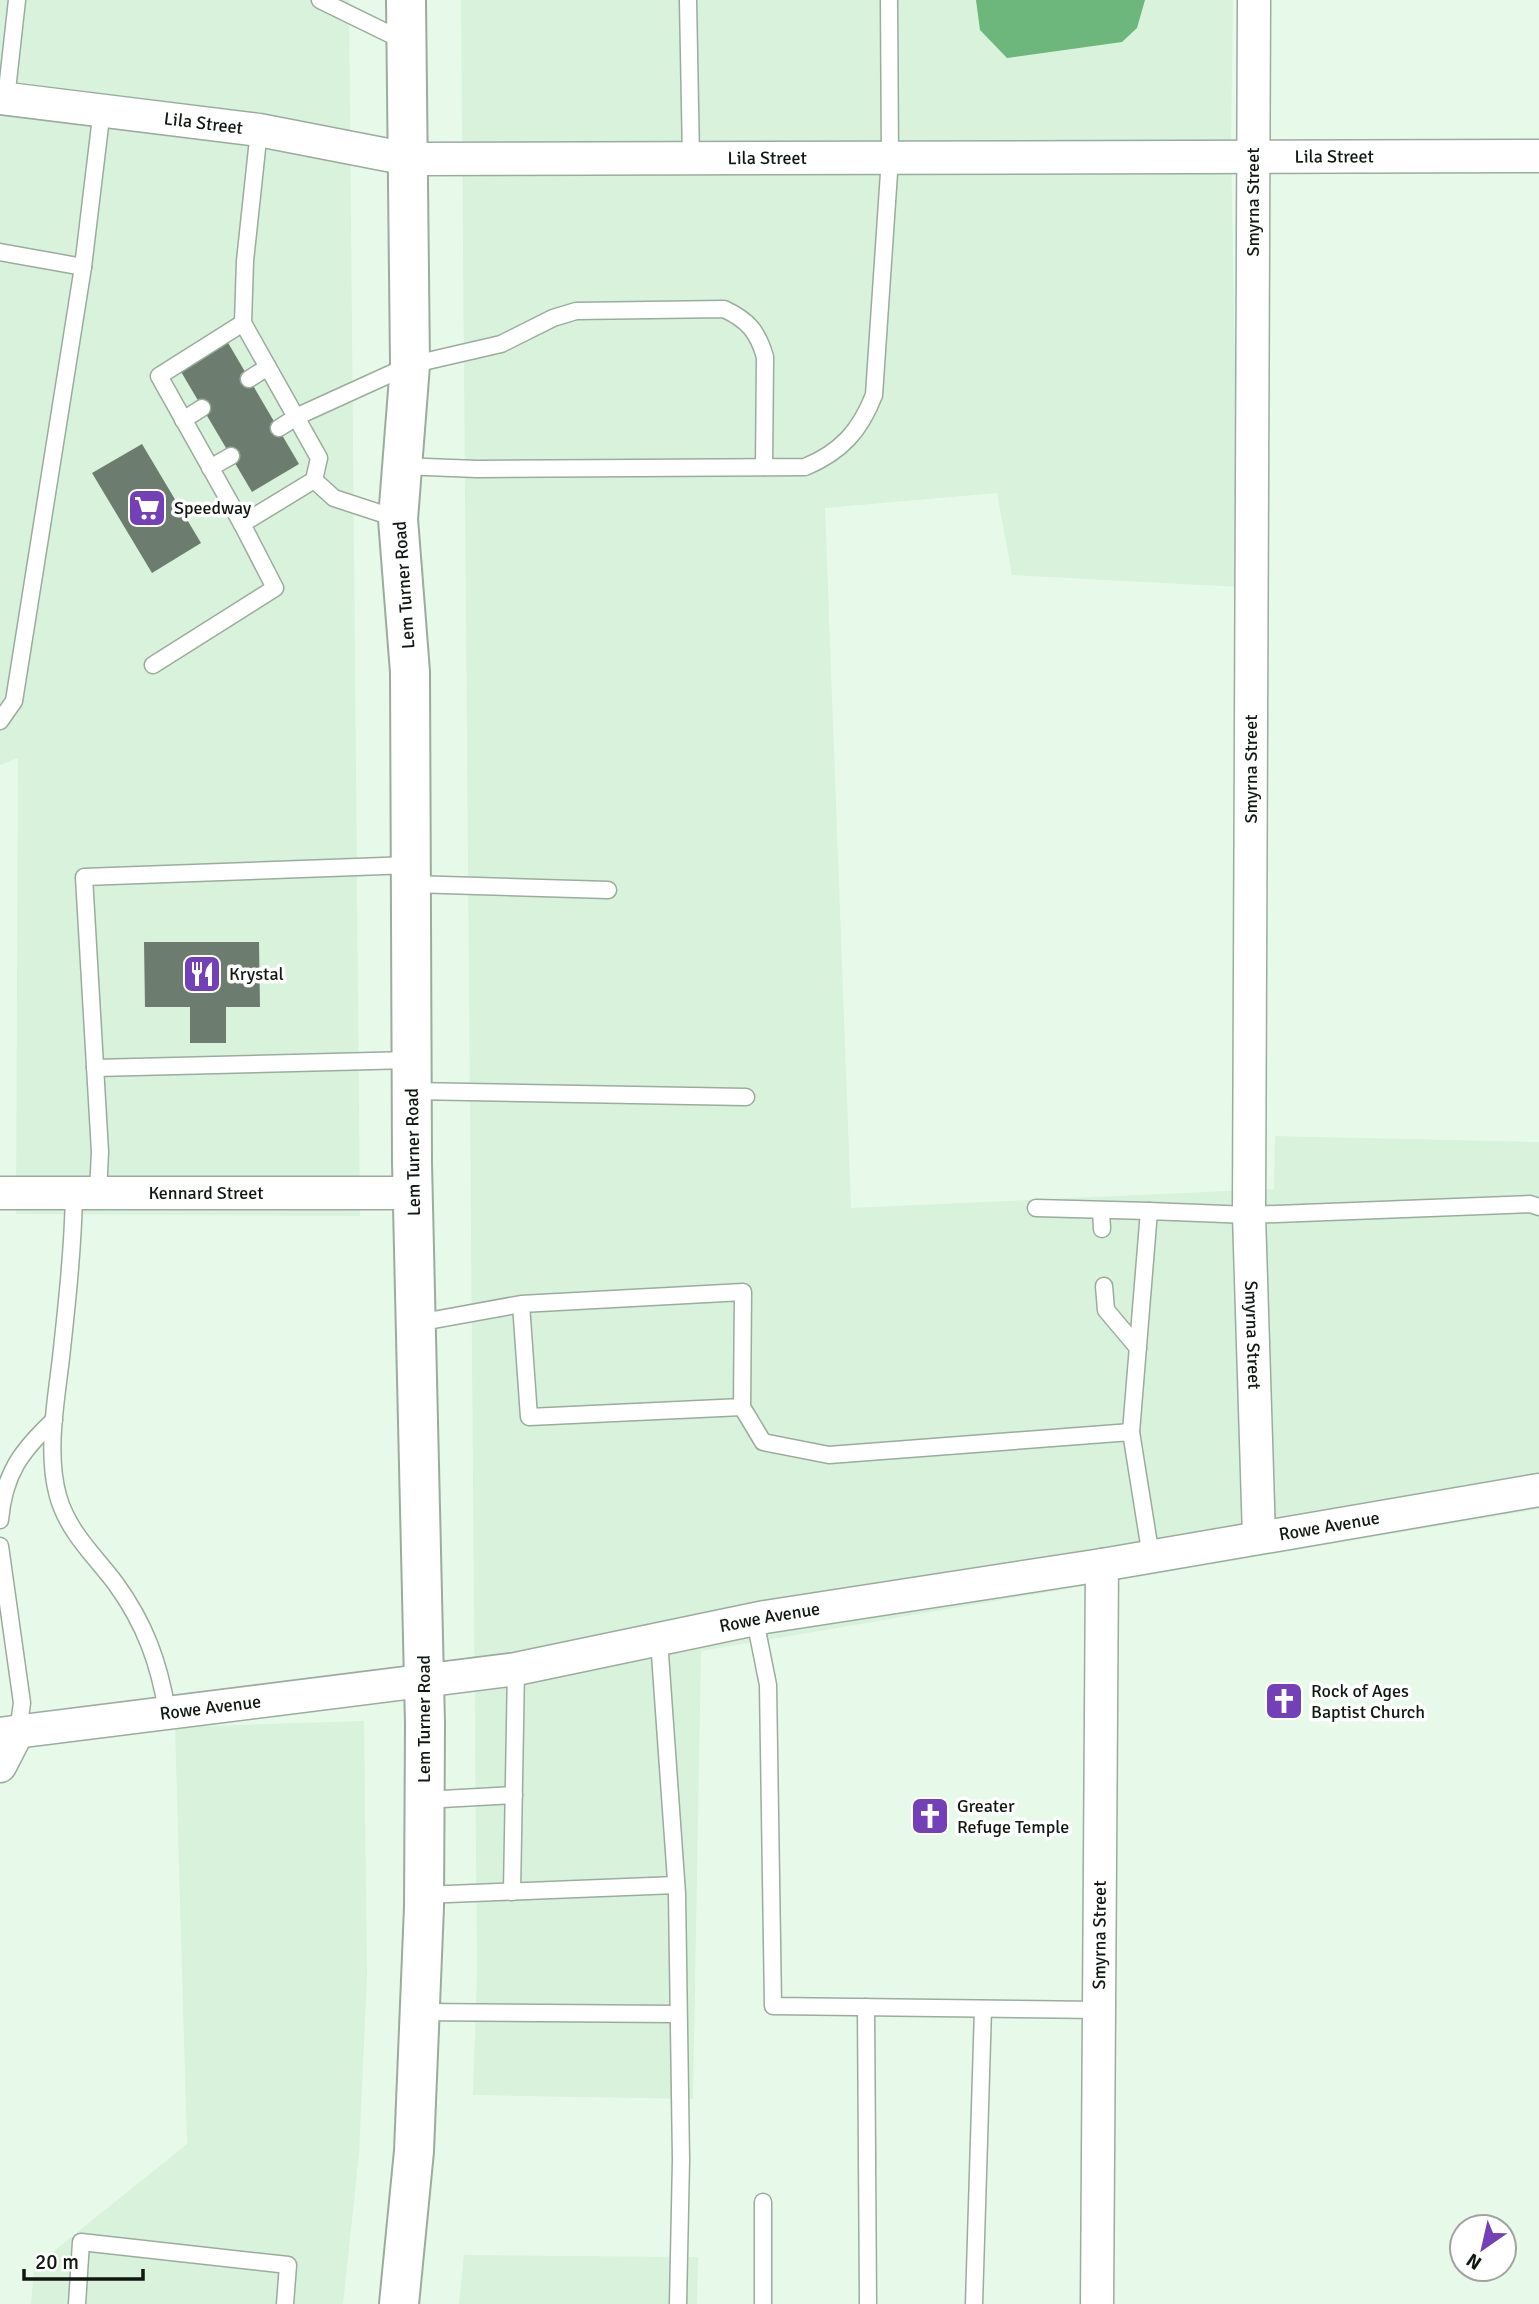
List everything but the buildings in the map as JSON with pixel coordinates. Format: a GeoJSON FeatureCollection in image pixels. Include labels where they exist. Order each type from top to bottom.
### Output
{"type":"FeatureCollection","features":[{"type":"Feature","properties":{"kind":"main road","name":"Lem Turner Road"},"geometry":{"type":"LineString","coordinates":[[399,2304],[414,2151],[424,1895],[425,1682],[412,1075],[410,672],[398,519],[410,365],[406,0]]}},
{"type":"Feature","properties":{"kind":"street","name":"Smyrna Street"},"geometry":{"type":"LineString","coordinates":[[1254,0],[1249,1214],[1259,1537]]}},
{"type":"Feature","properties":{"kind":"street","name":"Lila Street"},"geometry":{"type":"LineString","coordinates":[[3,99],[260,130],[408,159],[1539,156]]}},
{"type":"Feature","properties":{"kind":"street","name":"Kennard Street"},"geometry":{"type":"LineString","coordinates":[[0,1193],[414,1193]]}},
{"type":"Feature","properties":{"kind":"street","name":"Rowe Avenue"},"geometry":{"type":"LineString","coordinates":[[9,1733],[516,1669],[755,1620],[1151,1557],[1539,1490]]}},
{"type":"Feature","properties":{"kind":"street","name":"Smyrna Street"},"geometry":{"type":"LineString","coordinates":[[1097,2304],[1102,1565]]}},
{"type":"Feature","properties":{"kind":"street"},"geometry":{"type":"LineString","coordinates":[[0,1766],[9,1733]]}},
{"type":"Feature","properties":{"kind":"lane"},"geometry":{"type":"LineString","coordinates":[[3,99],[17,0]]}},
{"type":"Feature","properties":{"kind":"lane"},"geometry":{"type":"LineString","coordinates":[[320,0],[407,42]]}},
{"type":"Feature","properties":{"kind":"lane"},"geometry":{"type":"LineString","coordinates":[[688,0],[691,158]]}},
{"type":"Feature","properties":{"kind":"lane"},"geometry":{"type":"LineString","coordinates":[[401,466],[477,469],[805,467],[830,456],[848,443],[867,414],[874,395],[890,158],[889,0]]}},
{"type":"Feature","properties":{"kind":"lane"},"geometry":{"type":"LineString","coordinates":[[0,720],[14,701],[83,267],[102,109]]}},
{"type":"Feature","properties":{"kind":"lane"},"geometry":{"type":"LineString","coordinates":[[242,524],[314,480],[319,458],[298,416],[243,323],[245,261],[260,130]]}},
{"type":"Feature","properties":{"kind":"lane"},"geometry":{"type":"LineString","coordinates":[[0,252],[83,267]]}},
{"type":"Feature","properties":{"kind":"lane"},"geometry":{"type":"LineString","coordinates":[[279,428],[298,416],[410,365],[501,344],[553,318],[576,311],[724,309],[743,318],[754,328],[765,357],[764,467]]}},
{"type":"Feature","properties":{"kind":"lane"},"geometry":{"type":"LineString","coordinates":[[153,665],[275,588],[159,376],[243,323]]}},
{"type":"Feature","properties":{"kind":"lane"},"geometry":{"type":"LineString","coordinates":[[249,379],[268,367]]}},
{"type":"Feature","properties":{"kind":"lane"},"geometry":{"type":"LineString","coordinates":[[183,420],[202,408]]}},
{"type":"Feature","properties":{"kind":"lane"},"geometry":{"type":"LineString","coordinates":[[210,468],[231,456]]}},
{"type":"Feature","properties":{"kind":"lane"},"geometry":{"type":"LineString","coordinates":[[314,480],[334,498],[398,519]]}},
{"type":"Feature","properties":{"kind":"lane"},"geometry":{"type":"LineString","coordinates":[[167,1711],[162,1677],[147,1632],[115,1584],[91,1557],[70,1526],[58,1495],[54,1420],[73,1248],[86,1193],[100,1152],[84,877],[411,875],[608,890]]}},
{"type":"Feature","properties":{"kind":"lane"},"geometry":{"type":"LineString","coordinates":[[95,1068],[412,1075],[746,1097]]}},
{"type":"Feature","properties":{"kind":"lane"},"geometry":{"type":"LineString","coordinates":[[1036,1208],[1249,1214],[1530,1204],[1539,1207]]}},
{"type":"Feature","properties":{"kind":"lane"},"geometry":{"type":"LineString","coordinates":[[1101,1210],[1102,1229]]}},
{"type":"Feature","properties":{"kind":"lane"},"geometry":{"type":"LineString","coordinates":[[1149,1211],[1131,1432],[1151,1557]]}},
{"type":"Feature","properties":{"kind":"lane"},"geometry":{"type":"LineString","coordinates":[[1104,1286],[1106,1310],[1138,1348]]}},
{"type":"Feature","properties":{"kind":"lane"},"geometry":{"type":"LineString","coordinates":[[417,1323],[521,1304],[743,1292],[743,1407],[763,1442],[829,1455],[1131,1432]]}},
{"type":"Feature","properties":{"kind":"lane"},"geometry":{"type":"LineString","coordinates":[[521,1304],[529,1418],[743,1407]]}},
{"type":"Feature","properties":{"kind":"lane"},"geometry":{"type":"LineString","coordinates":[[0,1520],[5,1483],[35,1438],[54,1420]]}},
{"type":"Feature","properties":{"kind":"lane"},"geometry":{"type":"LineString","coordinates":[[0,1546],[22,1703],[9,1733]]}},
{"type":"Feature","properties":{"kind":"lane"},"geometry":{"type":"LineString","coordinates":[[755,1620],[768,1685],[774,2006],[1099,2010]]}},
{"type":"Feature","properties":{"kind":"lane"},"geometry":{"type":"LineString","coordinates":[[659,1640],[676,1885],[681,2160],[678,2304]]}},
{"type":"Feature","properties":{"kind":"lane"},"geometry":{"type":"LineString","coordinates":[[512,1892],[516,1669]]}},
{"type":"Feature","properties":{"kind":"lane"},"geometry":{"type":"LineString","coordinates":[[424,1800],[514,1795]]}},
{"type":"Feature","properties":{"kind":"lane"},"geometry":{"type":"LineString","coordinates":[[424,1895],[676,1885]]}},
{"type":"Feature","properties":{"kind":"lane"},"geometry":{"type":"LineString","coordinates":[[866,2007],[868,2304]]}},
{"type":"Feature","properties":{"kind":"lane"},"geometry":{"type":"LineString","coordinates":[[974,2304],[983,2009]]}},
{"type":"Feature","properties":{"kind":"lane"},"geometry":{"type":"LineString","coordinates":[[419,2012],[677,2014]]}},
{"type":"Feature","properties":{"kind":"lane"},"geometry":{"type":"LineString","coordinates":[[762,2304],[763,2202]]}},
{"type":"Feature","properties":{"kind":"lane"},"geometry":{"type":"LineString","coordinates":[[77,2304],[81,2242],[288,2265],[285,2304]]}},
{"type":"Feature","properties":{"kind":"shaded area"},"geometry":{"type":"Polygon","coordinates":[[[0,0],[349,0],[360,1216],[16,1214],[18,758],[0,765],[0,0]]]}},
{"type":"Feature","properties":{"kind":"shaded area"},"geometry":{"type":"Polygon","coordinates":[[[461,0],[1233,0],[1231,145],[1239,587],[1012,575],[997,493],[825,508],[851,1208],[1274,1189],[1275,1136],[1539,1142],[1539,1509],[701,1651],[693,2099],[473,2095],[477,1972],[461,0]]]}},
{"type":"Feature","properties":{"kind":"shaded area"},"geometry":{"type":"Polygon","coordinates":[[[976,0],[1145,0],[1137,28],[1122,42],[1007,58],[980,30],[976,0]]]}},
{"type":"Feature","properties":{"kind":"shaded area"},"geometry":{"type":"Polygon","coordinates":[[[364,1721],[367,1975],[359,2154],[343,2304],[31,2304],[34,2267],[187,2144],[175,1727],[364,1721]]]}},
{"type":"Feature","properties":{"kind":"shaded area"},"geometry":{"type":"Polygon","coordinates":[[[464,2255],[698,2257],[697,2304],[459,2304],[464,2255]]]}},
{"type":"Feature","properties":{"kind":"place","name":"Speedway"},"geometry":{"type":"Point","coordinates":[147,508]}},
{"type":"Feature","properties":{"kind":"place","name":"Krystal"},"geometry":{"type":"Point","coordinates":[202,974]}},
{"type":"Feature","properties":{"kind":"place","name":"Rock of Ages Baptist Church"},"geometry":{"type":"Point","coordinates":[1284,1701]}},
{"type":"Feature","properties":{"kind":"place","name":"Greater Refuge Temple"},"geometry":{"type":"Point","coordinates":[930,1816]}}]}
